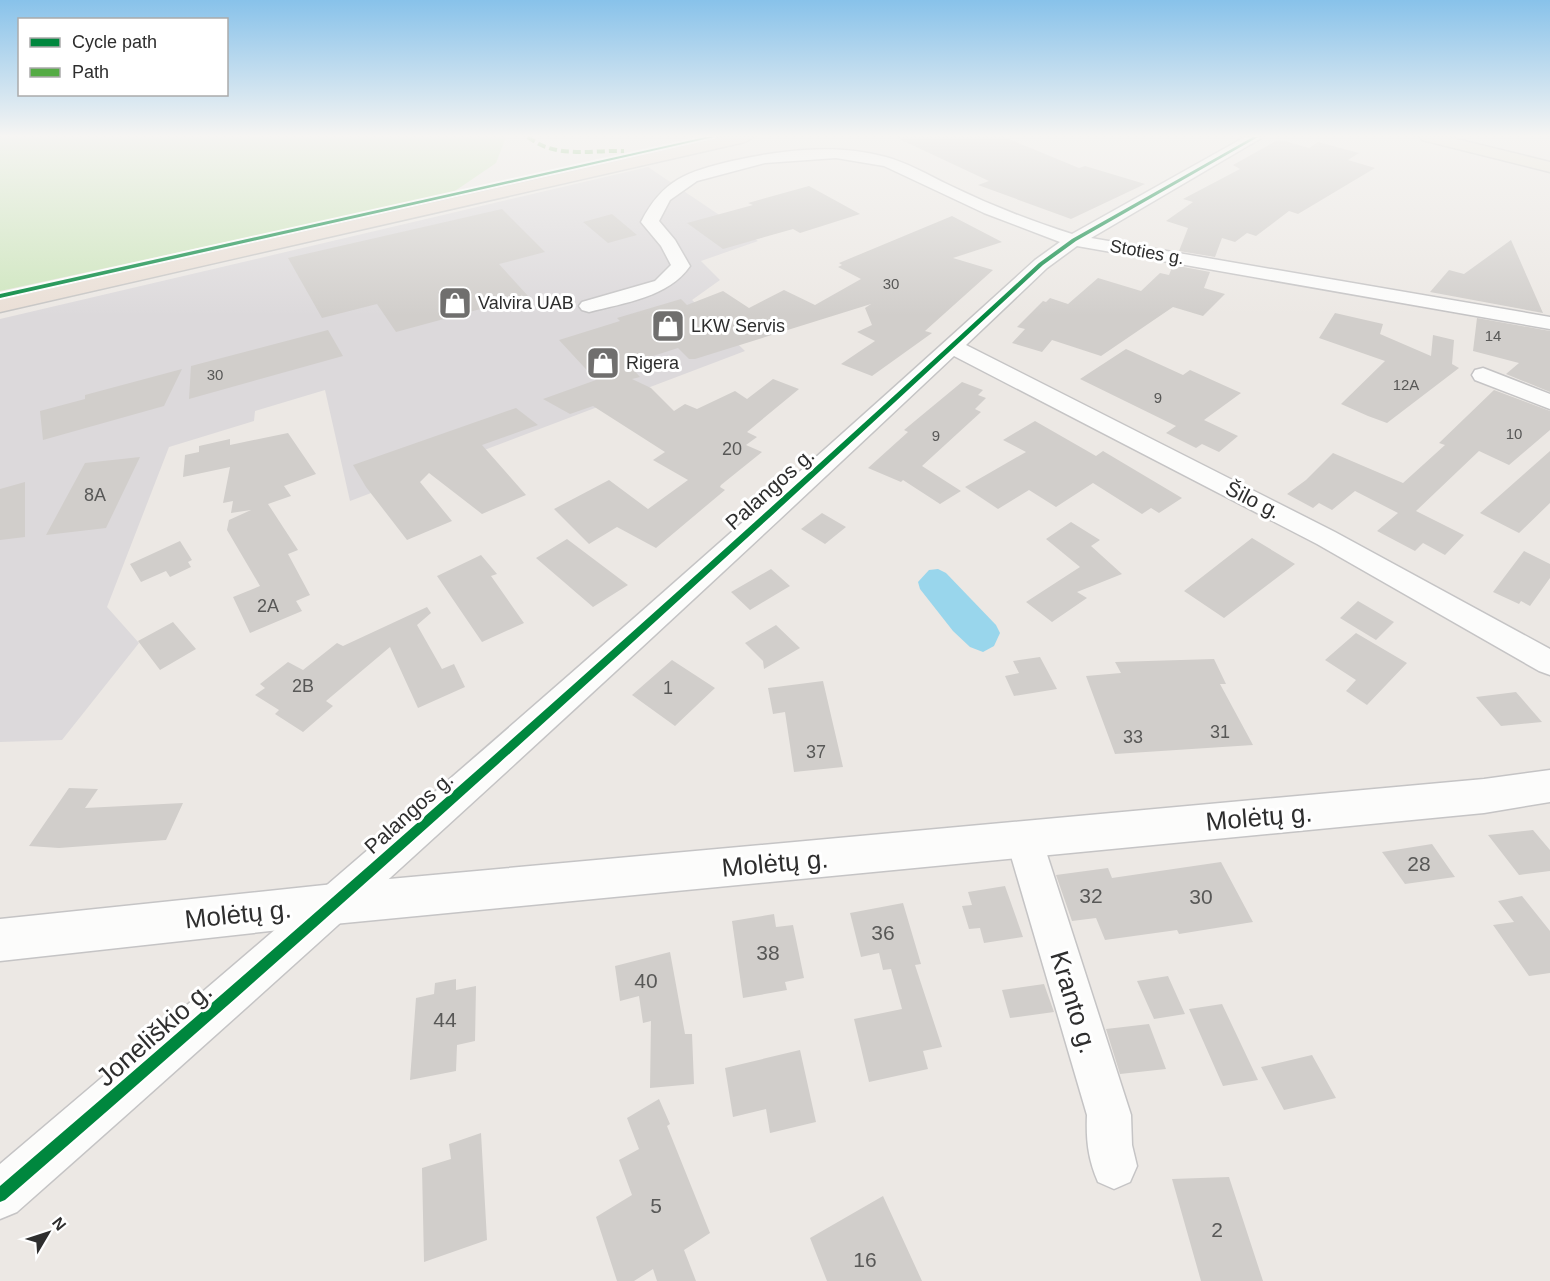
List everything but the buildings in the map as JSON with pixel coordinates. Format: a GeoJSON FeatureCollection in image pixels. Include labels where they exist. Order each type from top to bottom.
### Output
{"type":"FeatureCollection","features":[{"type":"Feature","properties":{"kind":"highway"},"geometry":{"type":"LineString","coordinates":[[0,306],[483,197]]}},
{"type":"Feature","properties":{"kind":"highway"},"geometry":{"type":"LineString","coordinates":[[0,316],[410,222],[445,213],[491,197]]}},
{"type":"Feature","properties":{"kind":"street","name":"Stoties g."},"geometry":{"type":"LineString","coordinates":[[589,306],[662,285],[681,266],[669,244],[650,222],[662,197]]}},
{"type":"Feature","properties":{"kind":"street","name":"Stoties g."},"geometry":{"type":"LineString","coordinates":[[959,197],[1016,222],[1074,240],[1550,323]]}},
{"type":"Feature","properties":{"kind":"street","name":"Palangos g."},"geometry":{"type":"LineString","coordinates":[[334,904],[673,602],[1041,264],[1074,240],[1150,197]]}},
{"type":"Feature","properties":{"kind":"street","name":"Šilo g."},"geometry":{"type":"LineString","coordinates":[[952,346],[1326,538],[1550,663]]}},
{"type":"Feature","properties":{"kind":"street"},"geometry":{"type":"LineString","coordinates":[[1483,375],[1550,402]]}},
{"type":"Feature","properties":{"kind":"street","name":"Molėtų g."},"geometry":{"type":"LineString","coordinates":[[0,940],[334,904],[1484,796],[1550,786]]}},
{"type":"Feature","properties":{"kind":"street","name":"Kranto g."},"geometry":{"type":"LineString","coordinates":[[1024,839],[1109,1115],[1109,1145],[1114,1166]]}},
{"type":"Feature","properties":{"kind":"street","name":"Joneliškio g."},"geometry":{"type":"LineString","coordinates":[[0,1195],[334,904]]}},
{"type":"Feature","properties":{"kind":"shaded area"},"geometry":{"type":"Polygon","coordinates":[[[521,197],[692,197],[758,241],[701,261],[720,280],[692,300],[745,351],[350,501],[325,390],[255,411],[254,421],[169,447],[107,607],[139,643],[62,740],[0,742],[0,319],[521,197]]]}},
{"type":"Feature","properties":{"kind":"green space"},"geometry":{"type":"Polygon","coordinates":[[[0,197],[435,197],[0,291],[0,197]]]}},
{"type":"Feature","properties":{"kind":"water"},"geometry":{"type":"Polygon","coordinates":[[[938,569],[946,573],[996,625],[1000,633],[994,646],[983,652],[970,647],[953,631],[920,589],[918,582],[929,570],[938,569]]]}},
{"type":"Feature","properties":{"kind":"cycle path"},"geometry":{"type":"LineString","coordinates":[[0,296],[444,197]]}},
{"type":"Feature","properties":{"kind":"cycle path"},"geometry":{"type":"LineString","coordinates":[[0,1195],[525,735],[1041,264],[1074,240],[1150,197]]}},
{"type":"Feature","properties":{"kind":"place","name":"Valvira UAB"},"geometry":{"type":"Point","coordinates":[455,303]}},
{"type":"Feature","properties":{"kind":"place","name":"LKW Servis"},"geometry":{"type":"Point","coordinates":[668,326]}},
{"type":"Feature","properties":{"kind":"place","name":"Rigera"},"geometry":{"type":"Point","coordinates":[603,363]}}]}
